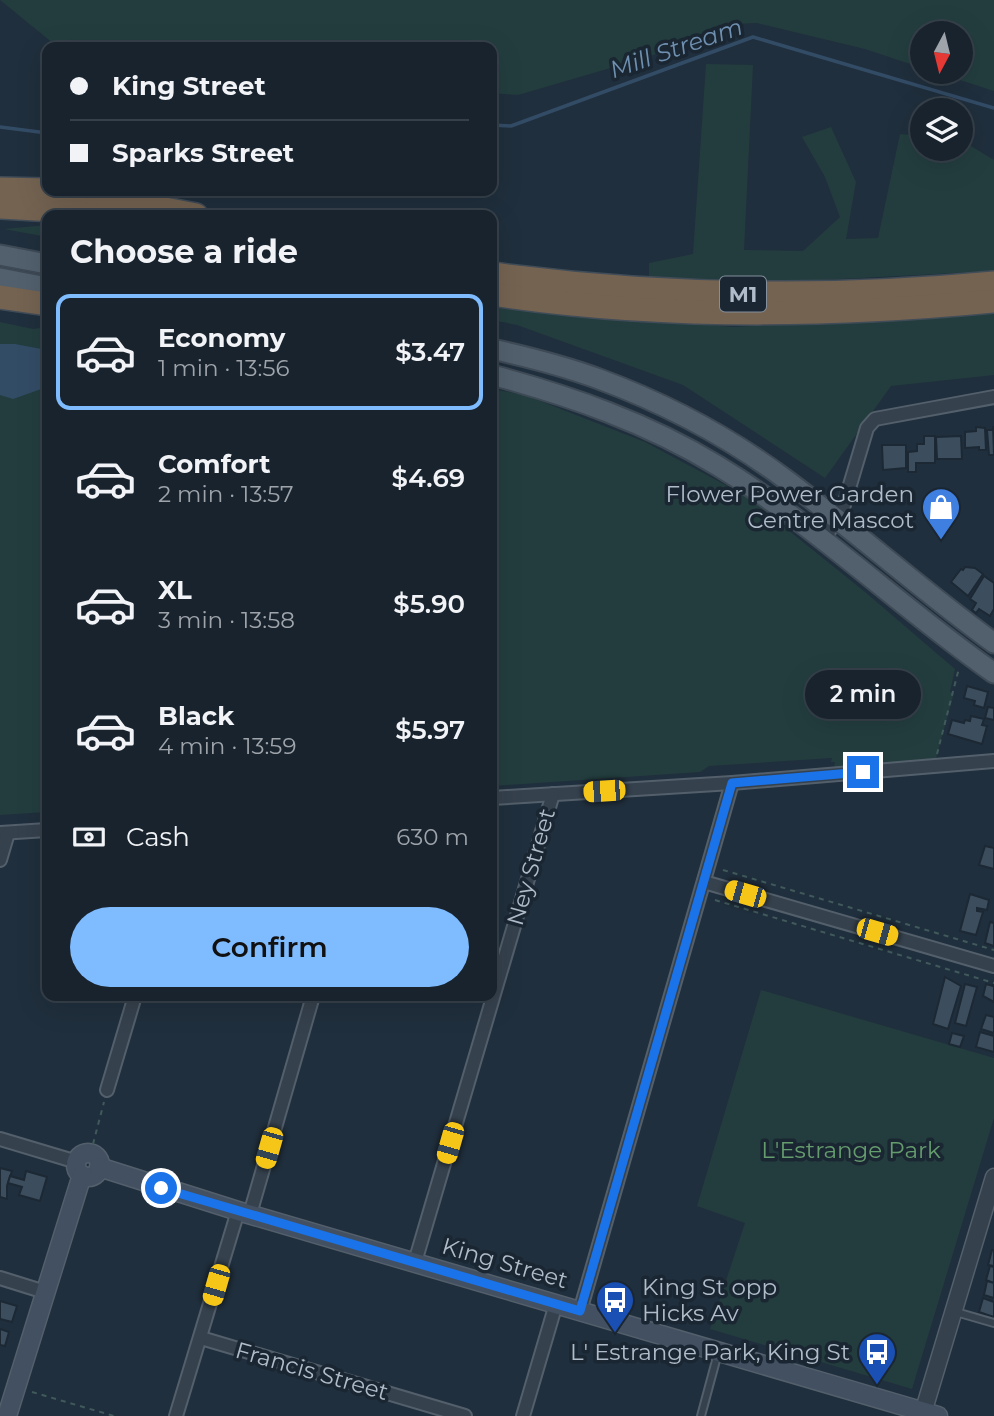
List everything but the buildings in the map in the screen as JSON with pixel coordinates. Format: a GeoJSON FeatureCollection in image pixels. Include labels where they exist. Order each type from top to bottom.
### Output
{"type":"FeatureCollection","features":[{"type":"Feature","properties":{"kind":"highway"},"geometry":{"type":"LineString","coordinates":[[0,189],[42,190]]}},
{"type":"Feature","properties":{"kind":"highway"},"geometry":{"type":"LineString","coordinates":[[97,196],[170,210]]}},
{"type":"Feature","properties":{"kind":"highway"},"geometry":{"type":"LineString","coordinates":[[0,207],[54,210]]}},
{"type":"Feature","properties":{"kind":"highway","name":"M1"},"geometry":{"type":"LineString","coordinates":[[497,275],[565,284],[645,290],[765,294],[853,293],[994,283]]}},
{"type":"Feature","properties":{"kind":"highway","name":"M1"},"geometry":{"type":"LineString","coordinates":[[497,294],[620,307],[712,312],[827,313],[994,301]]}},
{"type":"Feature","properties":{"kind":"highway"},"geometry":{"type":"LineString","coordinates":[[0,297],[42,303]]}},
{"type":"Feature","properties":{"kind":"main road"},"geometry":{"type":"LineString","coordinates":[[0,255],[42,263]]}},
{"type":"Feature","properties":{"kind":"main road"},"geometry":{"type":"LineString","coordinates":[[0,278],[42,286]]}},
{"type":"Feature","properties":{"kind":"main road"},"geometry":{"type":"LineString","coordinates":[[497,350],[599,379],[663,407],[752,457],[785,479],[994,643]]}},
{"type":"Feature","properties":{"kind":"main road"},"geometry":{"type":"LineString","coordinates":[[497,376],[580,401],[668,439],[717,465],[824,540],[951,643],[994,673]]}},
{"type":"Feature","properties":{"kind":"main road","name":"King Street"},"geometry":{"type":"LineString","coordinates":[[79,1168],[92,1176],[99,1167],[244,1213],[928,1414]]}},
{"type":"Feature","properties":{"kind":"main road"},"geometry":{"type":"LineString","coordinates":[[7,1416],[79,1168]]}},
{"type":"Feature","properties":{"kind":"street"},"geometry":{"type":"LineString","coordinates":[[824,540],[837,520],[867,428],[875,419],[994,397]]}},
{"type":"Feature","properties":{"kind":"street"},"geometry":{"type":"LineString","coordinates":[[497,798],[732,783],[994,761]]}},
{"type":"Feature","properties":{"kind":"street"},"geometry":{"type":"LineString","coordinates":[[580,1311],[732,783]]}},
{"type":"Feature","properties":{"kind":"street","name":"Ney Street"},"geometry":{"type":"LineString","coordinates":[[497,984],[553,794]]}},
{"type":"Feature","properties":{"kind":"street"},"geometry":{"type":"LineString","coordinates":[[0,860],[4,833],[42,830]]}},
{"type":"Feature","properties":{"kind":"street"},"geometry":{"type":"LineString","coordinates":[[704,883],[994,966]]}},
{"type":"Feature","properties":{"kind":"street"},"geometry":{"type":"LineString","coordinates":[[107,1090],[134,1001]]}},
{"type":"Feature","properties":{"kind":"street"},"geometry":{"type":"LineString","coordinates":[[176,1416],[311,1001]]}},
{"type":"Feature","properties":{"kind":"street","name":"Ney Street"},"geometry":{"type":"LineString","coordinates":[[415,1262],[492,1001]]}},
{"type":"Feature","properties":{"kind":"street"},"geometry":{"type":"LineString","coordinates":[[0,1139],[79,1168]]}},
{"type":"Feature","properties":{"kind":"street"},"geometry":{"type":"LineString","coordinates":[[928,1414],[954,1311],[994,1177]]}},
{"type":"Feature","properties":{"kind":"street"},"geometry":{"type":"LineString","coordinates":[[0,1278],[45,1292]]}},
{"type":"Feature","properties":{"kind":"street"},"geometry":{"type":"LineString","coordinates":[[523,1416],[556,1304]]}},
{"type":"Feature","properties":{"kind":"street","name":"Francis Street"},"geometry":{"type":"LineString","coordinates":[[201,1338],[465,1416]]}},
{"type":"Feature","properties":{"kind":"lane"},"geometry":{"type":"LineString","coordinates":[[954,1311],[994,1324]]}},
{"type":"Feature","properties":{"kind":"lane"},"geometry":{"type":"LineString","coordinates":[[701,1416],[718,1351]]}},
{"type":"Feature","properties":{"kind":"path"},"geometry":{"type":"LineString","coordinates":[[936,759],[959,666]]}},
{"type":"Feature","properties":{"kind":"path"},"geometry":{"type":"LineString","coordinates":[[723,870],[994,950]]}},
{"type":"Feature","properties":{"kind":"path"},"geometry":{"type":"LineString","coordinates":[[715,900],[994,983]]}},
{"type":"Feature","properties":{"kind":"path"},"geometry":{"type":"LineString","coordinates":[[93,1144],[107,1090]]}},
{"type":"Feature","properties":{"kind":"path"},"geometry":{"type":"LineString","coordinates":[[32,1392],[114,1416]]}},
{"type":"Feature","properties":{"kind":"green space"},"geometry":{"type":"Polygon","coordinates":[[[0,0],[994,0],[994,91],[972,84],[973,21],[910,21],[910,64],[865,49],[757,23],[732,24],[648,57],[518,95],[497,93],[497,42],[52,42],[0,0]]]}},
{"type":"Feature","properties":{"kind":"green space"},"geometry":{"type":"Polygon","coordinates":[[[706,64],[753,65],[744,250],[803,251],[840,217],[825,177],[802,137],[831,127],[856,182],[846,239],[878,238],[900,134],[910,135],[910,161],[973,161],[973,147],[994,160],[994,271],[782,282],[649,277],[649,263],[693,254],[706,64]]]}},
{"type":"Feature","properties":{"kind":"green space"},"geometry":{"type":"Polygon","coordinates":[[[42,225],[42,236],[4,229],[42,225]]]}},
{"type":"Feature","properties":{"kind":"green space"},"geometry":{"type":"Polygon","coordinates":[[[497,305],[733,327],[994,312],[994,375],[891,386],[825,478],[683,385],[517,325],[497,321],[497,305]]]}},
{"type":"Feature","properties":{"kind":"green space"},"geometry":{"type":"Polygon","coordinates":[[[0,322],[33,329],[42,328],[42,812],[0,815],[0,322]]]}},
{"type":"Feature","properties":{"kind":"green space"},"geometry":{"type":"Polygon","coordinates":[[[497,390],[525,395],[645,442],[746,496],[955,669],[950,692],[954,693],[935,762],[834,768],[835,762],[831,762],[832,758],[709,766],[700,772],[497,786],[497,390]]]}},
{"type":"Feature","properties":{"kind":"green space","name":"L'Estrange Park"},"geometry":{"type":"Polygon","coordinates":[[[761,990],[994,1058],[994,1118],[912,1389],[710,1329],[745,1223],[697,1206],[761,990]]]}},
{"type":"Feature","properties":{"kind":"water"},"geometry":{"type":"Polygon","coordinates":[[[0,344],[42,349],[42,389],[13,399],[0,395],[0,344]]]}},
{"type":"Feature","properties":{"kind":"waterway","name":"Mill Stream"},"geometry":{"type":"LineString","coordinates":[[497,125],[511,126],[753,37],[994,108]]}},
{"type":"Feature","properties":{"kind":"waterway","name":"Mill Stream"},"geometry":{"type":"LineString","coordinates":[[0,127],[42,132]]}},
{"type":"Feature","properties":{"kind":"place","name":"Flower Power Garden Centre Mascot"},"geometry":{"type":"Point","coordinates":[941,541]}},
{"type":"Feature","properties":{"kind":"place","name":"King St opp Hicks Av"},"geometry":{"type":"Point","coordinates":[615,1334]}},
{"type":"Feature","properties":{"kind":"place","name":"L' Estrange Park, King St"},"geometry":{"type":"Point","coordinates":[877,1386]}},
{"type":"Feature","properties":{"kind":"route"},"geometry":{"type":"LineString","coordinates":[[161,1188],[580,1311],[732,783],[863,772]]}}]}
